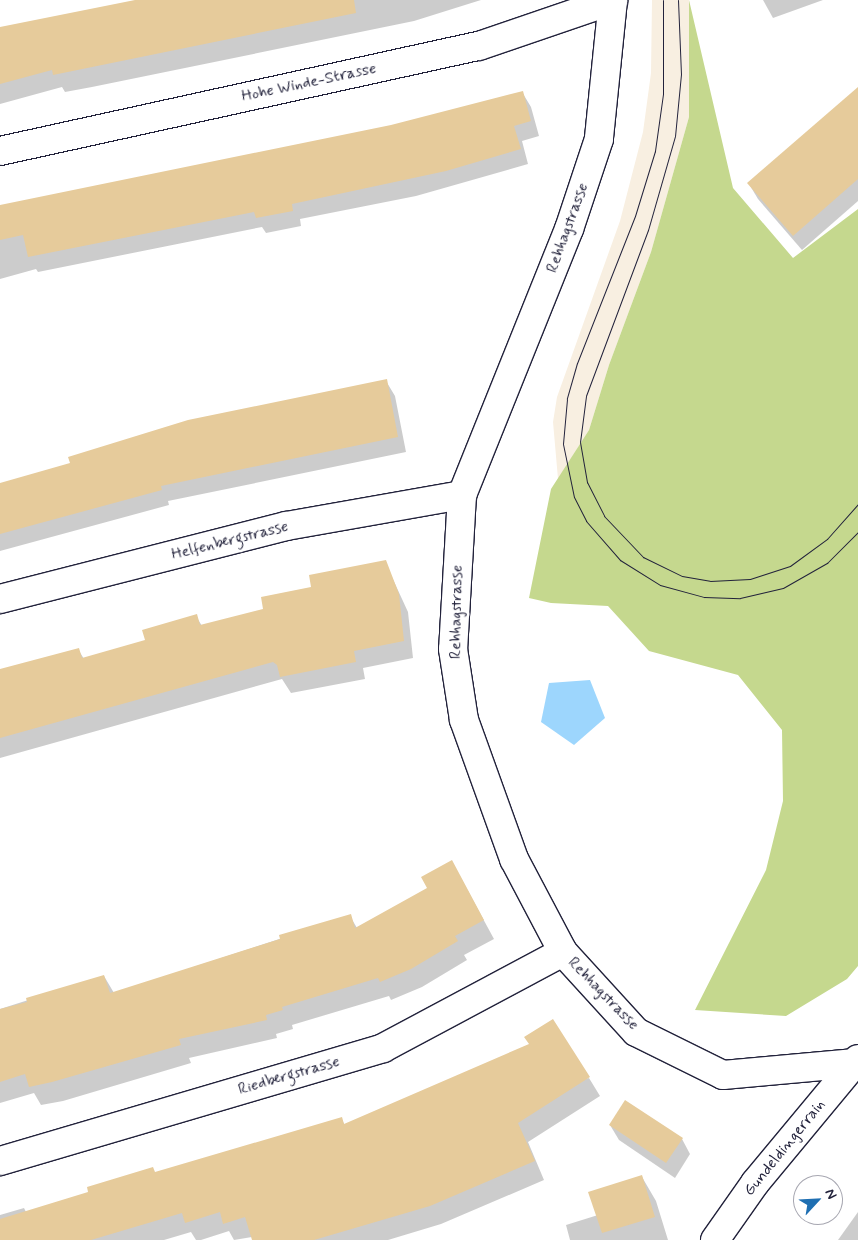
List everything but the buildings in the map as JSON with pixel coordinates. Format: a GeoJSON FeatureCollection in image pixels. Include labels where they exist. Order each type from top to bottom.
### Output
{"type":"FeatureCollection","features":[{"type":"Feature","properties":{"kind":"street","name":"Hohe Winde-Strasse"},"geometry":{"type":"LineString","coordinates":[[0,151],[480,46],[613,0]]}},
{"type":"Feature","properties":{"kind":"street","name":"Rehhagstrasse"},"geometry":{"type":"LineString","coordinates":[[613,0],[599,139],[569,229],[462,495],[453,650],[464,720],[514,860],[563,952],[636,1032],[723,1075],[856,1061]]}},
{"type":"Feature","properties":{"kind":"street","name":"Helfenbergstrasse"},"geometry":{"type":"LineString","coordinates":[[0,599],[286,526],[462,495]]}},
{"type":"Feature","properties":{"kind":"street","name":"Riedbergstrasse"},"geometry":{"type":"LineString","coordinates":[[0,1161],[383,1048],[563,952]]}},
{"type":"Feature","properties":{"kind":"street","name":"Gundeldingerrain"},"geometry":{"type":"LineString","coordinates":[[715,1240],[755,1183],[856,1061]]}},
{"type":"Feature","properties":{"kind":"shaded area"},"geometry":{"type":"Polygon","coordinates":[[[652,0],[689,0],[689,117],[651,252],[609,365],[589,430],[558,479],[553,422],[557,397],[620,221],[643,132],[651,73],[652,0]]]}},
{"type":"Feature","properties":{"kind":"green space"},"geometry":{"type":"Polygon","coordinates":[[[689,0],[733,188],[793,258],[858,209],[858,966],[847,979],[786,1016],[695,1010],[766,870],[783,801],[782,730],[738,675],[649,651],[608,606],[551,603],[529,598],[551,489],[589,430],[609,365],[651,252],[689,117],[689,0]]]}},
{"type":"Feature","properties":{"kind":"water"},"geometry":{"type":"Polygon","coordinates":[[[590,680],[605,718],[574,745],[541,722],[549,683],[590,680]]]}},
{"type":"Feature","properties":{"kind":"tram line"},"geometry":{"type":"LineString","coordinates":[[663,0],[663,94],[655,151],[635,216],[577,363],[567,399],[563,444],[574,497],[586,521],[620,560],[660,585],[704,597],[740,598],[783,588],[827,563],[858,532]]}},
{"type":"Feature","properties":{"kind":"tram line"},"geometry":{"type":"LineString","coordinates":[[678,0],[681,74],[675,136],[648,230],[586,396],[580,442],[587,482],[604,516],[643,557],[682,576],[710,581],[750,579],[790,566],[827,539],[858,504]]}}]}
